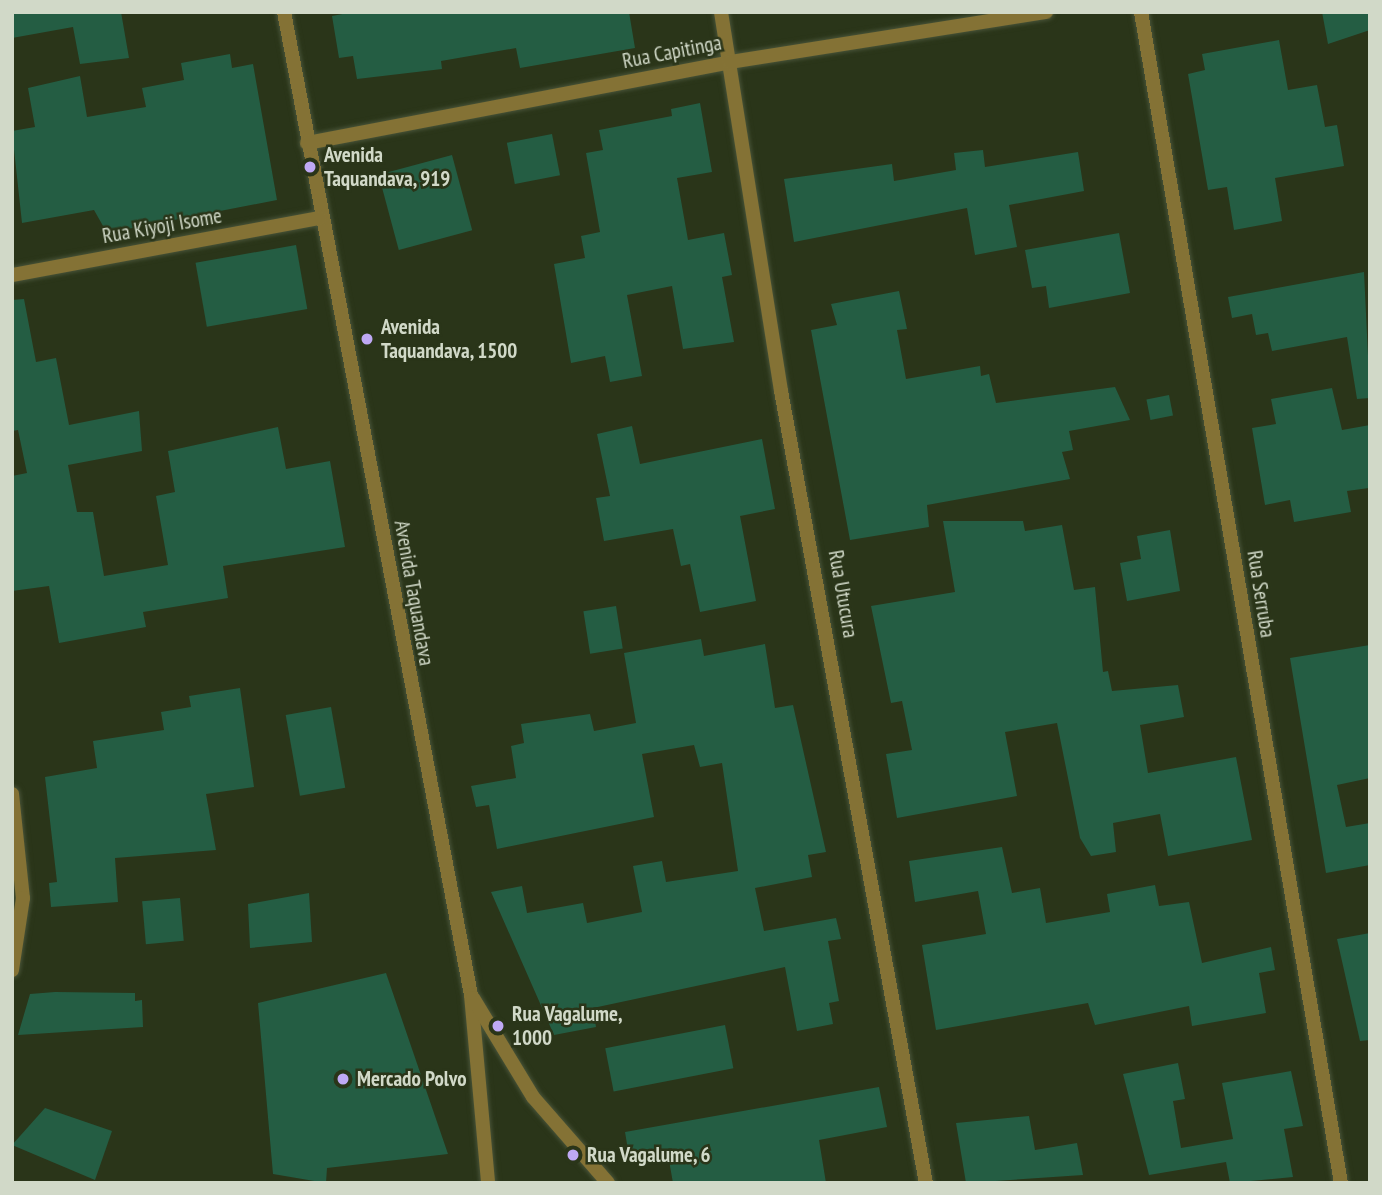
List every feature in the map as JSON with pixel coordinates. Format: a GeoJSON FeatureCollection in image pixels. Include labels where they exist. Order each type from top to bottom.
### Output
{"type":"FeatureCollection","features":[{"type":"Feature","properties":{"kind":"street","name":"Avenida Taquandava"},"geometry":{"type":"LineString","coordinates":[[284,12],[320,218],[471,995],[488,1183]]}},
{"type":"Feature","properties":{"kind":"street","name":"Rua Utucura"},"geometry":{"type":"LineString","coordinates":[[721,12],[781,391],[926,1183]]}},
{"type":"Feature","properties":{"kind":"street","name":"Rua Capitinga"},"geometry":{"type":"LineString","coordinates":[[307,143],[730,62],[1046,12]]}},
{"type":"Feature","properties":{"kind":"street","name":"Rua Serruba"},"geometry":{"type":"LineString","coordinates":[[1141,12],[1341,1183]]}},
{"type":"Feature","properties":{"kind":"street","name":"Rua Kiyoji Isome"},"geometry":{"type":"LineString","coordinates":[[12,275],[320,218]]}},
{"type":"Feature","properties":{"kind":"street"},"geometry":{"type":"LineString","coordinates":[[12,794],[23,898],[12,970]]}},
{"type":"Feature","properties":{"kind":"street"},"geometry":{"type":"LineString","coordinates":[[471,995],[533,1097],[608,1183]]}},
{"type":"Feature","properties":{"kind":"building"},"geometry":{"type":"Polygon","coordinates":[[[12,12],[121,12],[129,58],[80,64],[73,27],[12,38],[12,12]]]}},
{"type":"Feature","properties":{"kind":"building"},"geometry":{"type":"Polygon","coordinates":[[[353,12],[629,12],[635,48],[520,68],[516,48],[441,61],[442,69],[357,79],[353,56],[339,58],[332,16],[353,12]]]}},
{"type":"Feature","properties":{"kind":"building"},"geometry":{"type":"Polygon","coordinates":[[[1322,12],[1370,12],[1370,30],[1328,44],[1322,12]]]}},
{"type":"Feature","properties":{"kind":"building"},"geometry":{"type":"Polygon","coordinates":[[[1279,40],[1288,90],[1317,85],[1325,127],[1337,125],[1344,166],[1275,178],[1282,221],[1234,230],[1227,187],[1208,190],[1188,74],[1205,70],[1202,54],[1279,40]]]}},
{"type":"Feature","properties":{"kind":"building"},"geometry":{"type":"Polygon","coordinates":[[[230,54],[232,68],[253,64],[277,200],[107,233],[94,210],[22,223],[12,131],[35,127],[28,88],[80,76],[87,117],[146,107],[142,88],[184,80],[181,63],[230,54]]]}},
{"type":"Feature","properties":{"kind":"building"},"geometry":{"type":"Polygon","coordinates":[[[700,103],[712,172],[677,178],[688,240],[724,233],[732,275],[722,277],[734,342],[683,349],[672,286],[627,295],[642,376],[610,382],[605,356],[571,363],[554,264],[585,258],[581,236],[600,232],[586,153],[603,150],[599,130],[672,116],[671,109],[700,103]]]}},
{"type":"Feature","properties":{"kind":"building"},"geometry":{"type":"Polygon","coordinates":[[[552,134],[560,175],[515,184],[507,143],[552,134]]]}},
{"type":"Feature","properties":{"kind":"building"},"geometry":{"type":"Polygon","coordinates":[[[983,150],[985,167],[1078,152],[1084,191],[1009,205],[1017,247],[975,255],[967,208],[794,242],[784,179],[892,164],[894,181],[956,170],[954,153],[983,150]]]}},
{"type":"Feature","properties":{"kind":"building"},"geometry":{"type":"Polygon","coordinates":[[[452,155],[472,230],[399,250],[379,175],[452,155]]]}},
{"type":"Feature","properties":{"kind":"building"},"geometry":{"type":"Polygon","coordinates":[[[1119,233],[1130,293],[1049,308],[1046,286],[1032,288],[1025,250],[1119,233]]]}},
{"type":"Feature","properties":{"kind":"building"},"geometry":{"type":"Polygon","coordinates":[[[296,245],[307,309],[207,327],[196,263],[296,245]]]}},
{"type":"Feature","properties":{"kind":"building"},"geometry":{"type":"Polygon","coordinates":[[[1364,272],[1370,398],[1357,399],[1347,337],[1272,351],[1268,333],[1256,335],[1252,314],[1232,318],[1228,297],[1364,272]]]}},
{"type":"Feature","properties":{"kind":"building"},"geometry":{"type":"Polygon","coordinates":[[[899,291],[907,329],[897,330],[906,379],[980,366],[981,376],[989,374],[996,403],[1115,387],[1130,420],[1069,431],[1073,450],[1062,452],[1070,479],[927,505],[929,527],[850,540],[811,330],[837,325],[831,304],[899,291]]]}},
{"type":"Feature","properties":{"kind":"building"},"geometry":{"type":"Polygon","coordinates":[[[24,299],[36,362],[56,358],[69,425],[139,411],[142,451],[68,465],[77,512],[93,512],[104,576],[168,565],[156,496],[175,492],[168,451],[278,427],[286,469],[330,461],[345,547],[223,566],[228,598],[143,612],[146,627],[59,643],[49,586],[12,591],[12,476],[27,473],[18,430],[12,431],[12,300],[24,299]]]}},
{"type":"Feature","properties":{"kind":"building"},"geometry":{"type":"Polygon","coordinates":[[[1332,388],[1342,430],[1370,425],[1369,488],[1347,491],[1351,512],[1294,522],[1290,500],[1265,505],[1252,428],[1276,424],[1271,399],[1332,388]]]}},
{"type":"Feature","properties":{"kind":"building"},"geometry":{"type":"Polygon","coordinates":[[[1169,395],[1173,416],[1150,420],[1146,399],[1169,395]]]}},
{"type":"Feature","properties":{"kind":"building"},"geometry":{"type":"Polygon","coordinates":[[[632,426],[640,464],[762,439],[775,509],[740,516],[756,601],[700,612],[690,564],[681,566],[673,529],[604,541],[596,498],[610,496],[597,434],[632,426]]]}},
{"type":"Feature","properties":{"kind":"building"},"geometry":{"type":"Polygon","coordinates":[[[943,521],[1023,521],[1025,531],[1062,525],[1074,590],[1095,587],[1103,672],[1108,671],[1112,691],[1178,685],[1184,717],[1140,725],[1148,773],[1236,757],[1252,840],[1168,856],[1160,814],[1113,823],[1116,852],[1091,856],[1080,838],[1057,723],[1005,732],[1017,796],[897,818],[886,754],[912,750],[902,701],[891,703],[871,606],[955,592],[943,521]]]}},
{"type":"Feature","properties":{"kind":"building"},"geometry":{"type":"Polygon","coordinates":[[[1170,530],[1180,591],[1127,601],[1120,563],[1141,559],[1137,536],[1170,530]]]}},
{"type":"Feature","properties":{"kind":"building"},"geometry":{"type":"Polygon","coordinates":[[[616,606],[623,648],[590,654],[583,611],[616,606]]]}},
{"type":"Feature","properties":{"kind":"building"},"geometry":{"type":"Polygon","coordinates":[[[701,639],[704,656],[765,644],[775,708],[793,705],[826,852],[808,855],[812,877],[755,888],[764,931],[836,918],[841,939],[828,941],[839,1001],[829,1003],[833,1024],[797,1031],[785,967],[593,1008],[596,1027],[554,1035],[491,892],[522,886],[527,913],[583,903],[587,923],[642,912],[633,866],[662,861],[666,882],[738,871],[722,763],[700,767],[694,745],[642,754],[654,817],[497,849],[489,805],[476,807],[471,786],[516,778],[511,746],[524,743],[521,724],[590,714],[594,731],[636,723],[624,653],[701,639]]]}},
{"type":"Feature","properties":{"kind":"building"},"geometry":{"type":"Polygon","coordinates":[[[1370,645],[1370,778],[1337,785],[1346,827],[1370,823],[1370,865],[1326,873],[1290,658],[1370,645]]]}},
{"type":"Feature","properties":{"kind":"building"},"geometry":{"type":"Polygon","coordinates":[[[240,688],[254,787],[206,794],[216,850],[115,858],[118,902],[51,907],[49,883],[57,882],[45,777],[97,768],[93,741],[164,730],[161,712],[191,707],[189,696],[240,688]]]}},
{"type":"Feature","properties":{"kind":"building"},"geometry":{"type":"Polygon","coordinates":[[[331,707],[345,788],[300,796],[286,715],[331,707]]]}},
{"type":"Feature","properties":{"kind":"building"},"geometry":{"type":"Polygon","coordinates":[[[1002,847],[1012,893],[1040,888],[1046,923],[1110,912],[1107,894],[1155,885],[1159,906],[1189,902],[1202,963],[1271,947],[1275,970],[1259,973],[1266,1013],[1192,1026],[1189,1006],[1095,1025],[1088,1003],[936,1030],[922,945],[986,934],[978,891],[915,902],[909,861],[1002,847]]]}},
{"type":"Feature","properties":{"kind":"building"},"geometry":{"type":"Polygon","coordinates":[[[309,893],[312,942],[250,948],[248,904],[309,893]]]}},
{"type":"Feature","properties":{"kind":"building"},"geometry":{"type":"Polygon","coordinates":[[[180,898],[184,941],[146,944],[142,901],[180,898]]]}},
{"type":"Feature","properties":{"kind":"building"},"geometry":{"type":"Polygon","coordinates":[[[1370,933],[1370,1040],[1360,1041],[1337,939],[1370,933]]]}},
{"type":"Feature","properties":{"kind":"building","name":"Mercado Polvo"},"geometry":{"type":"Polygon","coordinates":[[[386,973],[448,1154],[327,1168],[326,1183],[273,1174],[258,1003],[386,973]]]}},
{"type":"Feature","properties":{"kind":"building"},"geometry":{"type":"Polygon","coordinates":[[[135,993],[135,1001],[142,1000],[143,1027],[18,1035],[30,994],[135,993]]]}},
{"type":"Feature","properties":{"kind":"building"},"geometry":{"type":"Polygon","coordinates":[[[725,1025],[733,1068],[614,1091],[605,1048],[725,1025]]]}},
{"type":"Feature","properties":{"kind":"building"},"geometry":{"type":"Polygon","coordinates":[[[1178,1063],[1185,1099],[1173,1101],[1181,1148],[1233,1139],[1222,1083],[1291,1071],[1303,1126],[1284,1129],[1293,1177],[1230,1183],[1226,1162],[1149,1175],[1123,1074],[1178,1063]]]}},
{"type":"Feature","properties":{"kind":"building"},"geometry":{"type":"Polygon","coordinates":[[[879,1087],[887,1127],[819,1140],[826,1183],[673,1183],[667,1149],[629,1156],[625,1132],[879,1087]]]}},
{"type":"Feature","properties":{"kind":"building"},"geometry":{"type":"Polygon","coordinates":[[[45,1108],[112,1131],[95,1180],[12,1145],[45,1108]]]}},
{"type":"Feature","properties":{"kind":"building"},"geometry":{"type":"Polygon","coordinates":[[[1029,1116],[1035,1150],[1077,1143],[1083,1175],[966,1183],[956,1123],[1029,1116]]]}},
{"type":"Feature","properties":{"kind":"place","name":"Avenida Taquandava, 919"},"geometry":{"type":"Point","coordinates":[310,167]}},
{"type":"Feature","properties":{"kind":"place","name":"Avenida Taquandava, 1500"},"geometry":{"type":"Point","coordinates":[367,339]}},
{"type":"Feature","properties":{"kind":"place","name":"Rua Vagalume, 1000"},"geometry":{"type":"Point","coordinates":[498,1026]}},
{"type":"Feature","properties":{"kind":"place","name":"Mercado Polvo"},"geometry":{"type":"Point","coordinates":[343,1079]}},
{"type":"Feature","properties":{"kind":"place","name":"Rua Vagalume, 6"},"geometry":{"type":"Point","coordinates":[573,1155]}}]}
